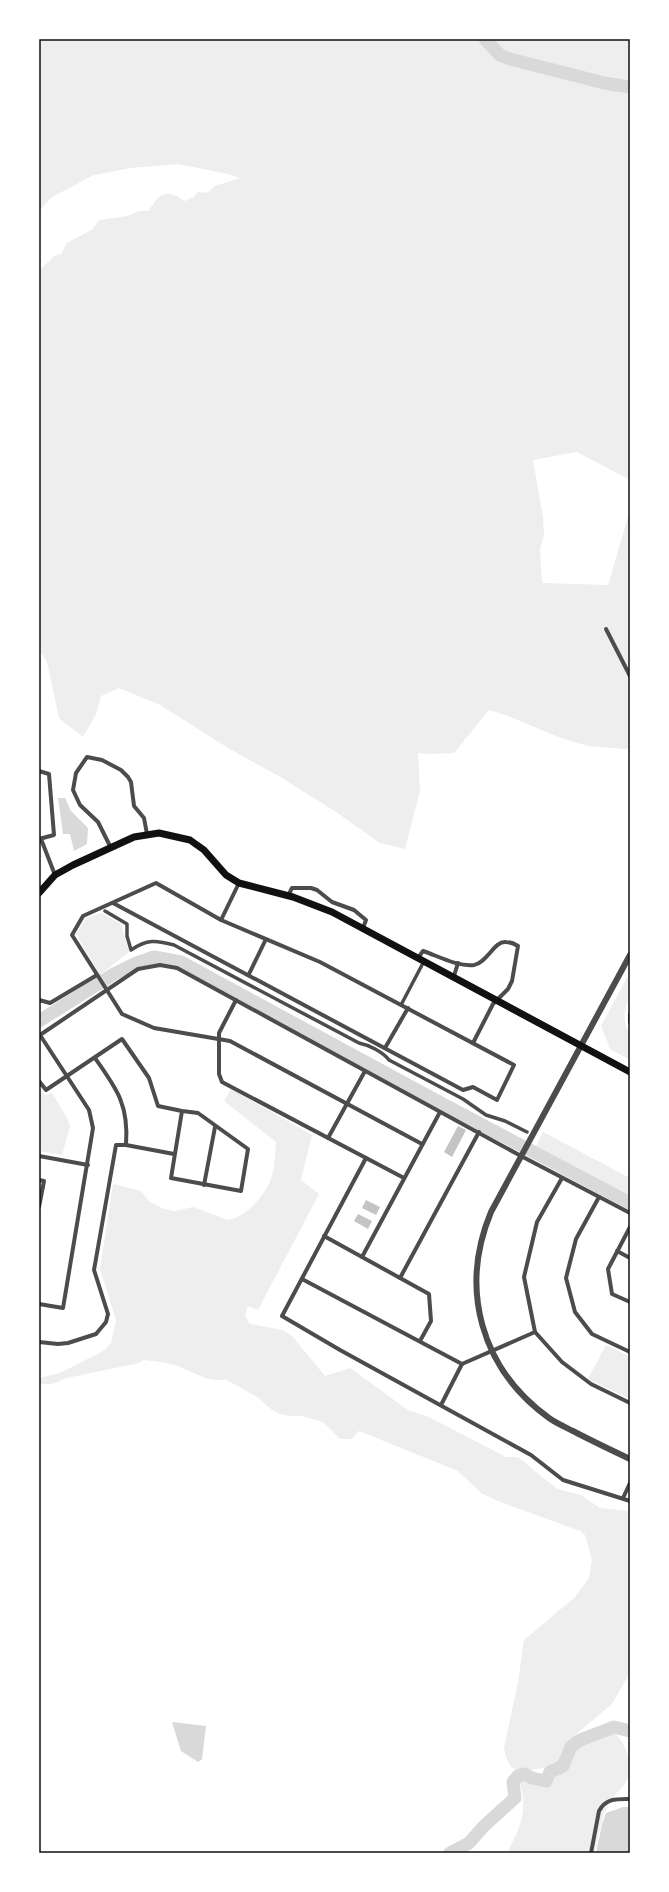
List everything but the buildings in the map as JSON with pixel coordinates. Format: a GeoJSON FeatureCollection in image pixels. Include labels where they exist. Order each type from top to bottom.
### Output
{"type":"FeatureCollection","features":[{"type":"Feature","properties":{"kind":"main road"},"geometry":{"type":"LineString","coordinates":[[39,893],[55,875],[73,865],[111,849],[134,837],[159,832],[190,840],[204,850],[226,875],[239,882],[319,906],[454,976],[630,1072]]}},
{"type":"Feature","properties":{"kind":"street"},"geometry":{"type":"LineString","coordinates":[[606,629],[630,676]]}},
{"type":"Feature","properties":{"kind":"street"},"geometry":{"type":"LineString","coordinates":[[111,849],[98,822],[80,804],[73,790],[76,773],[87,757],[102,760],[121,770],[128,777],[131,782],[134,806],[144,818],[147,834]]}},
{"type":"Feature","properties":{"kind":"street"},"geometry":{"type":"LineString","coordinates":[[39,772],[49,774],[54,835],[40,839],[55,875]]}},
{"type":"Feature","properties":{"kind":"street"},"geometry":{"type":"LineString","coordinates":[[220,920],[239,882]]}},
{"type":"Feature","properties":{"kind":"street"},"geometry":{"type":"LineString","coordinates":[[113,903],[463,1090],[473,1086],[497,1100],[514,1065],[320,962],[220,920],[156,883],[83,916],[72,935],[122,1014],[154,1028],[230,1041],[422,1144]]}},
{"type":"Feature","properties":{"kind":"street"},"geometry":{"type":"LineString","coordinates":[[288,896],[292,888],[311,888],[317,890],[332,902],[354,910],[366,920],[362,928]]}},
{"type":"Feature","properties":{"kind":"street"},"geometry":{"type":"LineString","coordinates":[[105,911],[127,924],[127,936],[131,950],[142,943],[152,941],[174,944],[359,1043],[366,1045],[386,1056],[389,1060],[463,1099],[486,1115],[505,1121],[527,1132]]}},
{"type":"Feature","properties":{"kind":"street"},"geometry":{"type":"LineString","coordinates":[[248,974],[266,939]]}},
{"type":"Feature","properties":{"kind":"street"},"geometry":{"type":"LineString","coordinates":[[418,958],[423,951],[458,963],[474,965],[481,963],[501,942],[507,942],[518,946],[512,981],[508,989],[496,1000],[473,1043]]}},
{"type":"Feature","properties":{"kind":"street"},"geometry":{"type":"LineString","coordinates":[[630,955],[491,1212],[486,1224],[476,1274],[478,1311],[491,1350],[511,1384],[531,1404],[550,1419],[630,1459]]}},
{"type":"Feature","properties":{"kind":"street"},"geometry":{"type":"LineString","coordinates":[[454,976],[458,963]]}},
{"type":"Feature","properties":{"kind":"street"},"geometry":{"type":"LineString","coordinates":[[39,1304],[63,1308],[92,1140],[92,1120],[86,1105],[66,1077],[40,1034],[138,969],[160,965],[177,968],[440,1112],[522,1154],[562,1178],[630,1212]]}},
{"type":"Feature","properties":{"kind":"street"},"geometry":{"type":"LineString","coordinates":[[401,1005],[422,966]]}},
{"type":"Feature","properties":{"kind":"street"},"geometry":{"type":"LineString","coordinates":[[39,1000],[50,1002],[97,975]]}},
{"type":"Feature","properties":{"kind":"street"},"geometry":{"type":"LineString","coordinates":[[236,1000],[219,1033],[218,1038],[219,1074],[222,1082],[404,1178]]}},
{"type":"Feature","properties":{"kind":"street"},"geometry":{"type":"LineString","coordinates":[[385,1048],[408,1008]]}},
{"type":"Feature","properties":{"kind":"street"},"geometry":{"type":"LineString","coordinates":[[630,1014],[630,1022]]}},
{"type":"Feature","properties":{"kind":"street"},"geometry":{"type":"LineString","coordinates":[[39,1081],[46,1090],[122,1039],[149,1078],[158,1106],[182,1112],[198,1113],[215,1127],[248,1149],[241,1192],[171,1178],[182,1112]]}},
{"type":"Feature","properties":{"kind":"street"},"geometry":{"type":"LineString","coordinates":[[95,1058],[115,1086],[122,1103],[127,1125],[126,1145]]}},
{"type":"Feature","properties":{"kind":"street"},"geometry":{"type":"LineString","coordinates":[[328,1138],[365,1071]]}},
{"type":"Feature","properties":{"kind":"street"},"geometry":{"type":"LineString","coordinates":[[362,1257],[440,1112]]}},
{"type":"Feature","properties":{"kind":"street"},"geometry":{"type":"LineString","coordinates":[[204,1185],[215,1127]]}},
{"type":"Feature","properties":{"kind":"street"},"geometry":{"type":"LineString","coordinates":[[400,1278],[479,1132]]}},
{"type":"Feature","properties":{"kind":"street"},"geometry":{"type":"LineString","coordinates":[[39,1342],[58,1344],[68,1343],[96,1334],[106,1322],[108,1314],[94,1270],[116,1145],[126,1145],[174,1154]]}},
{"type":"Feature","properties":{"kind":"street"},"geometry":{"type":"LineString","coordinates":[[39,1156],[88,1165]]}},
{"type":"Feature","properties":{"kind":"street"},"geometry":{"type":"LineString","coordinates":[[366,1158],[282,1316],[340,1350],[532,1455],[563,1480],[630,1501]]}},
{"type":"Feature","properties":{"kind":"street"},"geometry":{"type":"LineString","coordinates":[[562,1178],[537,1222],[524,1277],[535,1332],[562,1362],[591,1384],[630,1403]]}},
{"type":"Feature","properties":{"kind":"street"},"geometry":{"type":"LineString","coordinates":[[39,1180],[44,1181],[39,1207]]}},
{"type":"Feature","properties":{"kind":"street"},"geometry":{"type":"LineString","coordinates":[[599,1197],[576,1239],[566,1278],[575,1312],[592,1334],[630,1352]]}},
{"type":"Feature","properties":{"kind":"street"},"geometry":{"type":"LineString","coordinates":[[630,1227],[608,1269],[612,1294],[630,1302]]}},
{"type":"Feature","properties":{"kind":"street"},"geometry":{"type":"LineString","coordinates":[[324,1236],[429,1294],[431,1321],[420,1341]]}},
{"type":"Feature","properties":{"kind":"street"},"geometry":{"type":"LineString","coordinates":[[617,1252],[630,1258]]}},
{"type":"Feature","properties":{"kind":"street"},"geometry":{"type":"LineString","coordinates":[[302,1278],[462,1364]]}},
{"type":"Feature","properties":{"kind":"street"},"geometry":{"type":"LineString","coordinates":[[441,1405],[462,1364],[535,1332]]}},
{"type":"Feature","properties":{"kind":"street"},"geometry":{"type":"LineString","coordinates":[[622,1498],[630,1484]]}},
{"type":"Feature","properties":{"kind":"street"},"geometry":{"type":"LineString","coordinates":[[591,1853],[599,1811],[602,1805],[611,1800],[630,1799]]}},
{"type":"Feature","properties":{"kind":"shaded area"},"geometry":{"type":"Polygon","coordinates":[[[39,39],[630,39],[630,480],[577,452],[533,460],[543,517],[544,535],[540,549],[542,583],[608,585],[630,510],[630,747],[625,749],[594,747],[572,742],[489,710],[454,753],[418,753],[420,791],[405,849],[380,843],[336,812],[282,778],[228,748],[160,705],[119,688],[101,696],[96,714],[83,737],[59,718],[47,662],[39,649],[39,271],[54,256],[61,254],[67,243],[93,229],[99,220],[128,216],[139,211],[148,211],[157,199],[166,194],[172,194],[185,201],[193,197],[198,192],[207,193],[215,186],[240,178],[228,174],[178,164],[131,168],[94,175],[52,197],[39,211],[39,39]]]}},
{"type":"Feature","properties":{"kind":"shaded area"},"geometry":{"type":"Polygon","coordinates":[[[58,798],[65,798],[71,811],[88,828],[87,844],[74,851],[70,834],[63,834],[58,798]]]}},
{"type":"Feature","properties":{"kind":"shaded area"},"geometry":{"type":"Polygon","coordinates":[[[101,913],[121,924],[129,952],[100,975],[76,934],[86,918],[101,913]]]}},
{"type":"Feature","properties":{"kind":"shaded area"},"geometry":{"type":"Polygon","coordinates":[[[630,972],[630,992],[625,1011],[625,1020],[628,1030],[630,1031],[630,1060],[610,1049],[601,1026],[630,972]]]}},
{"type":"Feature","properties":{"kind":"shaded area"},"geometry":{"type":"Polygon","coordinates":[[[231,1089],[312,1135],[301,1180],[319,1194],[258,1310],[248,1306],[245,1316],[250,1324],[283,1330],[292,1336],[325,1376],[350,1368],[408,1410],[429,1417],[506,1457],[518,1457],[557,1489],[581,1495],[600,1508],[630,1511],[630,1672],[612,1704],[575,1735],[558,1762],[553,1766],[526,1771],[515,1769],[510,1766],[504,1748],[518,1682],[524,1640],[575,1597],[589,1578],[592,1560],[585,1535],[580,1531],[498,1501],[481,1493],[458,1471],[359,1431],[351,1439],[340,1439],[323,1422],[302,1416],[290,1416],[277,1413],[259,1398],[225,1379],[218,1380],[204,1378],[171,1364],[143,1360],[139,1363],[62,1379],[54,1383],[39,1384],[39,1378],[60,1373],[103,1351],[111,1343],[116,1320],[100,1269],[113,1184],[141,1191],[149,1201],[164,1209],[175,1211],[193,1207],[228,1220],[234,1219],[247,1211],[254,1205],[264,1192],[272,1175],[276,1142],[224,1101],[231,1089]]]}},
{"type":"Feature","properties":{"kind":"shaded area"},"geometry":{"type":"Polygon","coordinates":[[[42,1091],[45,1095],[52,1093],[70,1126],[62,1155],[39,1151],[39,1093],[42,1091]]]}},
{"type":"Feature","properties":{"kind":"shaded area"},"geometry":{"type":"Polygon","coordinates":[[[543,1132],[630,1178],[630,1199],[535,1148],[543,1132]]]}},
{"type":"Feature","properties":{"kind":"shaded area"},"geometry":{"type":"Polygon","coordinates":[[[606,1345],[630,1357],[630,1399],[588,1379],[606,1345]]]}},
{"type":"Feature","properties":{"kind":"shaded area"},"geometry":{"type":"Polygon","coordinates":[[[172,1722],[206,1726],[202,1759],[198,1762],[181,1751],[172,1722]]]}},
{"type":"Feature","properties":{"kind":"shaded area"},"geometry":{"type":"Polygon","coordinates":[[[612,1731],[621,1741],[628,1755],[630,1769],[629,1776],[611,1801],[607,1810],[604,1812],[594,1853],[507,1853],[517,1833],[523,1813],[523,1797],[520,1783],[525,1780],[548,1782],[552,1775],[565,1767],[576,1747],[590,1737],[612,1731]]]}},
{"type":"Feature","properties":{"kind":"shaded area"},"geometry":{"type":"Polygon","coordinates":[[[623,1807],[630,1807],[630,1853],[596,1853],[602,1824],[606,1813],[623,1807]]]}},
{"type":"Feature","properties":{"kind":"waterway"},"geometry":{"type":"LineString","coordinates":[[485,39],[500,55],[510,59],[604,83],[630,87]]}},
{"type":"Feature","properties":{"kind":"waterway"},"geometry":{"type":"LineString","coordinates":[[39,1021],[114,974],[134,964],[154,957],[181,962],[439,1102],[630,1203]]}},
{"type":"Feature","properties":{"kind":"waterway"},"geometry":{"type":"LineString","coordinates":[[450,1853],[469,1843],[484,1826],[515,1798],[513,1782],[518,1776],[524,1774],[532,1778],[546,1781],[550,1772],[563,1766],[571,1747],[580,1740],[614,1727],[630,1731]]}}]}
